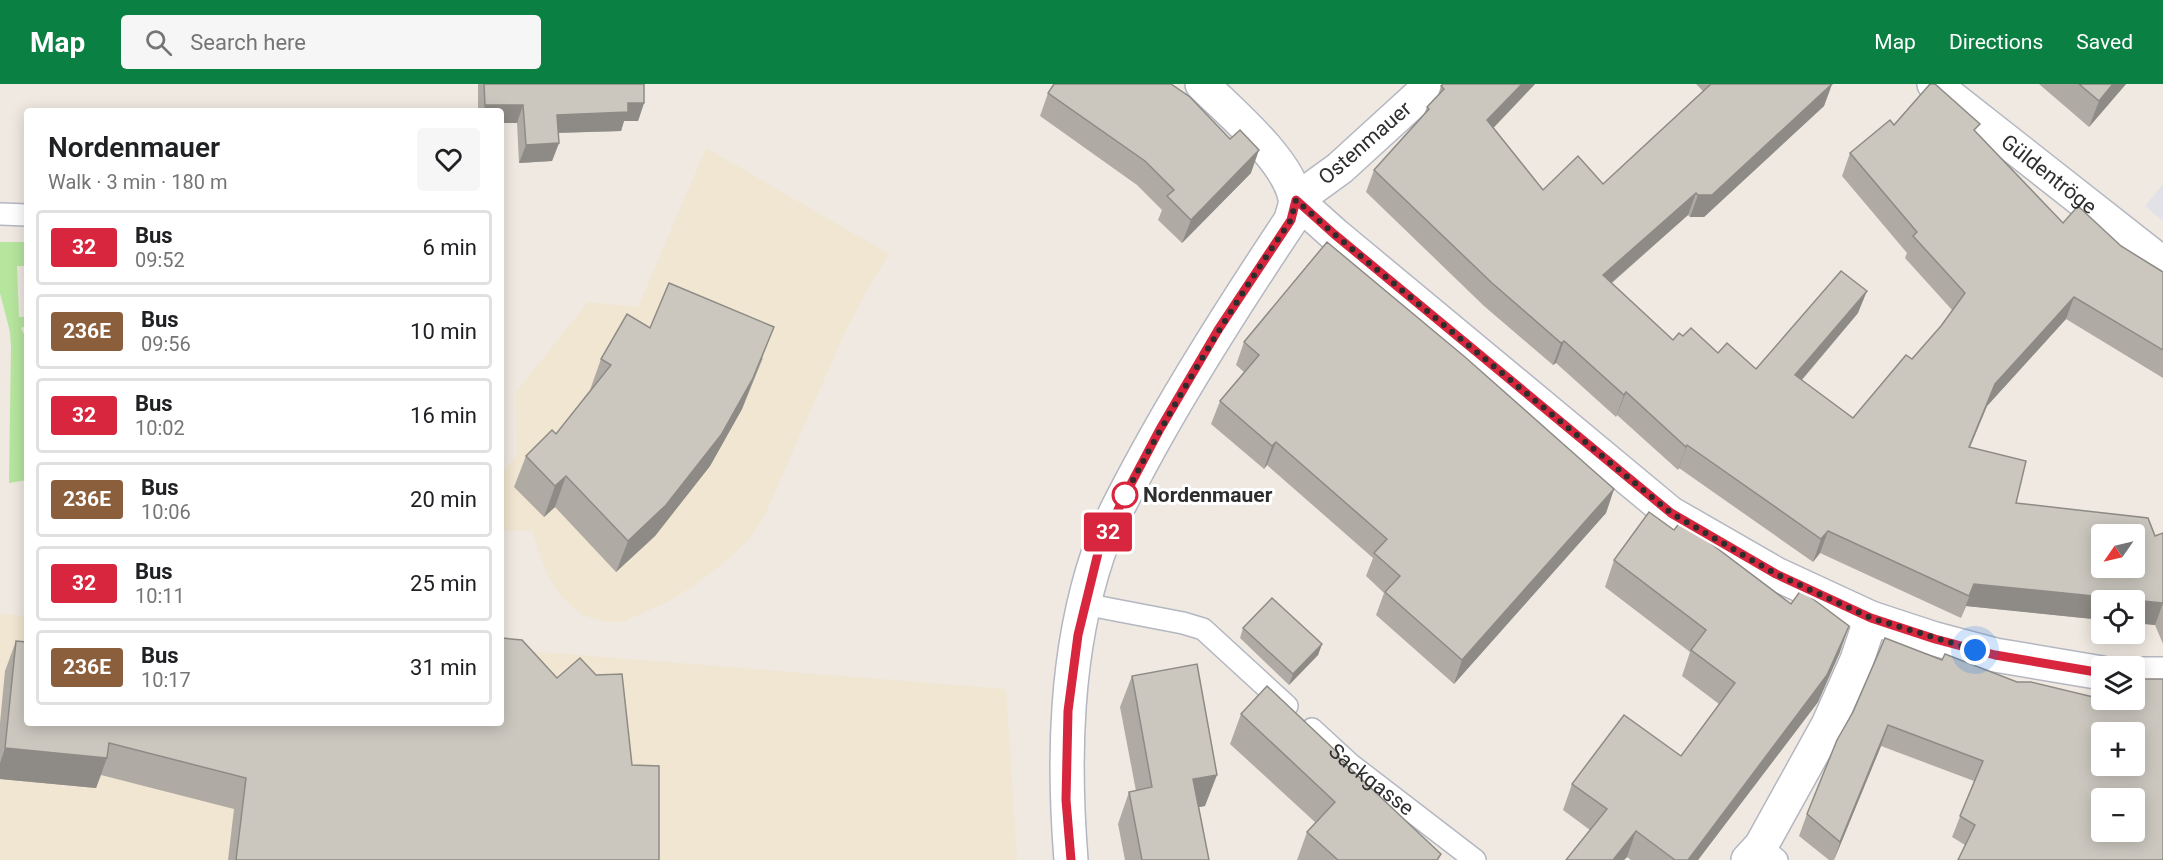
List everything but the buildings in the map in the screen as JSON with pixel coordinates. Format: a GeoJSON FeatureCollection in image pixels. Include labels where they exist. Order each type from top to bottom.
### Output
{"type":"FeatureCollection","features":[{"type":"Feature","properties":{"kind":"street"},"geometry":{"type":"LineString","coordinates":[[1202,84],[1272,155],[1289,179],[1296,200],[1671,513],[1776,574],[1871,618],[1935,639],[1995,655],[2091,671]]}},
{"type":"Feature","properties":{"kind":"street","name":"Ostenmauer"},"geometry":{"type":"LineString","coordinates":[[1296,200],[1340,168],[1432,84]]}},
{"type":"Feature","properties":{"kind":"street","name":"Güldentröge"},"geometry":{"type":"LineString","coordinates":[[1934,84],[2163,264]]}},
{"type":"Feature","properties":{"kind":"street"},"geometry":{"type":"LineString","coordinates":[[1071,860],[1066,800],[1068,711],[1078,635],[1098,553],[1160,429],[1218,330],[1291,220],[1296,200]]}},
{"type":"Feature","properties":{"kind":"street"},"geometry":{"type":"LineString","coordinates":[[1762,855],[1828,725],[1857,660],[1871,618]]}},
{"type":"Feature","properties":{"kind":"street"},"geometry":{"type":"LineString","coordinates":[[2145,674],[2163,674]]}},
{"type":"Feature","properties":{"kind":"lane"},"geometry":{"type":"LineString","coordinates":[[0,214],[24,215]]}},
{"type":"Feature","properties":{"kind":"lane","name":"Sackgasse"},"geometry":{"type":"LineString","coordinates":[[1084,604],[1203,629],[1350,764],[1475,860]]}},
{"type":"Feature","properties":{"kind":"shaded area"},"geometry":{"type":"Polygon","coordinates":[[[706,148],[889,254],[843,336],[765,515],[750,538],[726,561],[692,587],[667,602],[622,622],[605,622],[582,615],[562,597],[547,575],[532,530],[504,531],[504,469],[517,456],[516,392],[588,302],[638,307],[706,148]]]}},
{"type":"Feature","properties":{"kind":"shaded area"},"geometry":{"type":"Polygon","coordinates":[[[2163,184],[2163,221],[2145,206],[2163,184]]]}},
{"type":"Feature","properties":{"kind":"shaded area"},"geometry":{"type":"Polygon","coordinates":[[[0,614],[24,616],[24,726],[504,726],[504,649],[1006,689],[1017,860],[0,860],[0,614]]]}},
{"type":"Feature","properties":{"kind":"green space"},"geometry":{"type":"Polygon","coordinates":[[[0,242],[24,242],[24,266],[17,266],[19,317],[24,317],[24,326],[21,328],[24,334],[24,480],[9,483],[11,346],[10,332],[0,293],[0,242]]]}},
{"type":"Feature","properties":{"kind":"bus line","name":"32"},"geometry":{"type":"LineString","coordinates":[[1071,860],[1066,800],[1068,711],[1078,635],[1098,553],[1160,429],[1218,330],[1291,220],[1296,200],[1671,513],[1776,574],[1871,618],[1935,639],[1995,655],[2091,672]]}},
{"type":"Feature","properties":{"kind":"place","name":"Nordenmauer"},"geometry":{"type":"Point","coordinates":[1125,495]}},
{"type":"Feature","properties":{"kind":"route"},"geometry":{"type":"LineString","coordinates":[[1125,495],[1124,497],[1160,429],[1218,330],[1291,220],[1296,200],[1671,513],[1776,574],[1871,618],[1975,650]]}}]}
